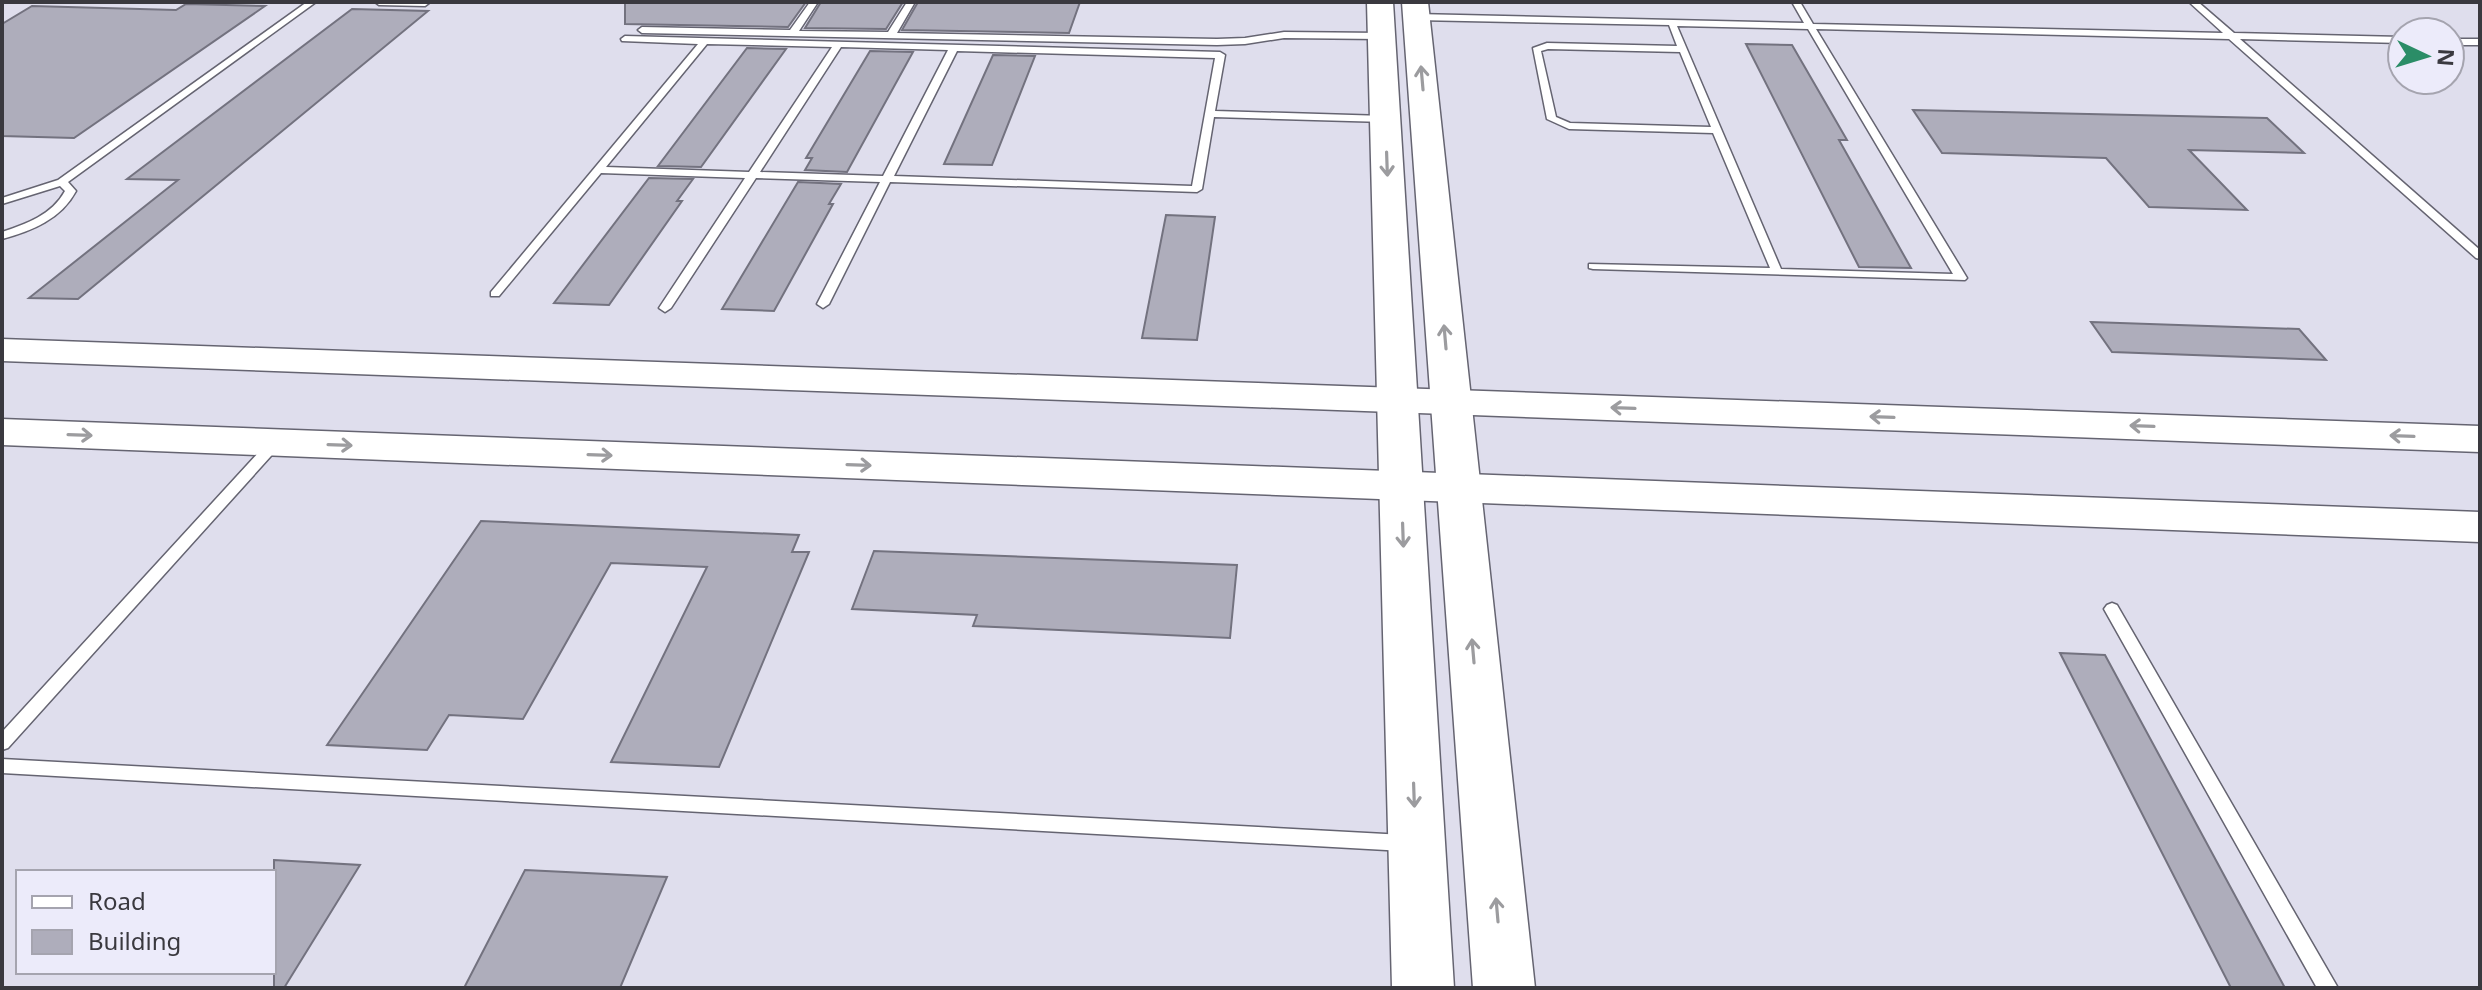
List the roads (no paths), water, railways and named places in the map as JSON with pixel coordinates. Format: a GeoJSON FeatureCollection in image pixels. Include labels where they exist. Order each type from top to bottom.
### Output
{"type":"FeatureCollection","features":[{"type":"Feature","properties":{"kind":"main road"},"geometry":{"type":"LineString","coordinates":[[1398,14],[1385,119],[1423,988]]}},
{"type":"Feature","properties":{"kind":"main road"},"geometry":{"type":"LineString","coordinates":[[1398,14],[1451,402],[1504,988]]}},
{"type":"Feature","properties":{"kind":"street"},"geometry":{"type":"LineString","coordinates":[[2,350],[2480,439]]}},
{"type":"Feature","properties":{"kind":"street"},"geometry":{"type":"LineString","coordinates":[[2,432],[2480,527]]}},
{"type":"Feature","properties":{"kind":"lane"},"geometry":{"type":"LineString","coordinates":[[2,201],[62,182],[312,2]]}},
{"type":"Feature","properties":{"kind":"lane"},"geometry":{"type":"LineString","coordinates":[[379,2],[425,3]]}},
{"type":"Feature","properties":{"kind":"lane"},"geometry":{"type":"LineString","coordinates":[[793,33],[814,2]]}},
{"type":"Feature","properties":{"kind":"lane"},"geometry":{"type":"LineString","coordinates":[[891,35],[911,2]]}},
{"type":"Feature","properties":{"kind":"lane"},"geometry":{"type":"LineString","coordinates":[[1593,266],[1961,278],[1796,2]]}},
{"type":"Feature","properties":{"kind":"lane"},"geometry":{"type":"LineString","coordinates":[[2193,2],[2480,256]]}},
{"type":"Feature","properties":{"kind":"lane"},"geometry":{"type":"LineString","coordinates":[[642,30],[1217,42],[1284,35],[1398,14],[2386,40]]}},
{"type":"Feature","properties":{"kind":"lane"},"geometry":{"type":"LineString","coordinates":[[1672,23],[1777,272]]}},
{"type":"Feature","properties":{"kind":"lane"},"geometry":{"type":"LineString","coordinates":[[598,170],[1197,189],[1220,55],[625,39]]}},
{"type":"Feature","properties":{"kind":"lane"},"geometry":{"type":"LineString","coordinates":[[495,294],[705,41]]}},
{"type":"Feature","properties":{"kind":"lane"},"geometry":{"type":"LineString","coordinates":[[665,308],[838,45]]}},
{"type":"Feature","properties":{"kind":"lane"},"geometry":{"type":"LineString","coordinates":[[1683,49],[1547,46],[1536,50],[1552,119],[1569,126],[1717,130]]}},
{"type":"Feature","properties":{"kind":"lane"},"geometry":{"type":"LineString","coordinates":[[823,304],[954,48]]}},
{"type":"Feature","properties":{"kind":"lane"},"geometry":{"type":"LineString","coordinates":[[1210,114],[1385,119]]}},
{"type":"Feature","properties":{"kind":"lane"},"geometry":{"type":"LineString","coordinates":[[2,236],[38,222],[67,201],[71,191],[62,182]]}},
{"type":"Feature","properties":{"kind":"lane"},"geometry":{"type":"LineString","coordinates":[[2,743],[275,442]]}},
{"type":"Feature","properties":{"kind":"lane"},"geometry":{"type":"LineString","coordinates":[[2112,609],[2328,988]]}},
{"type":"Feature","properties":{"kind":"lane"},"geometry":{"type":"LineString","coordinates":[[2,766],[1417,844]]}}]}
